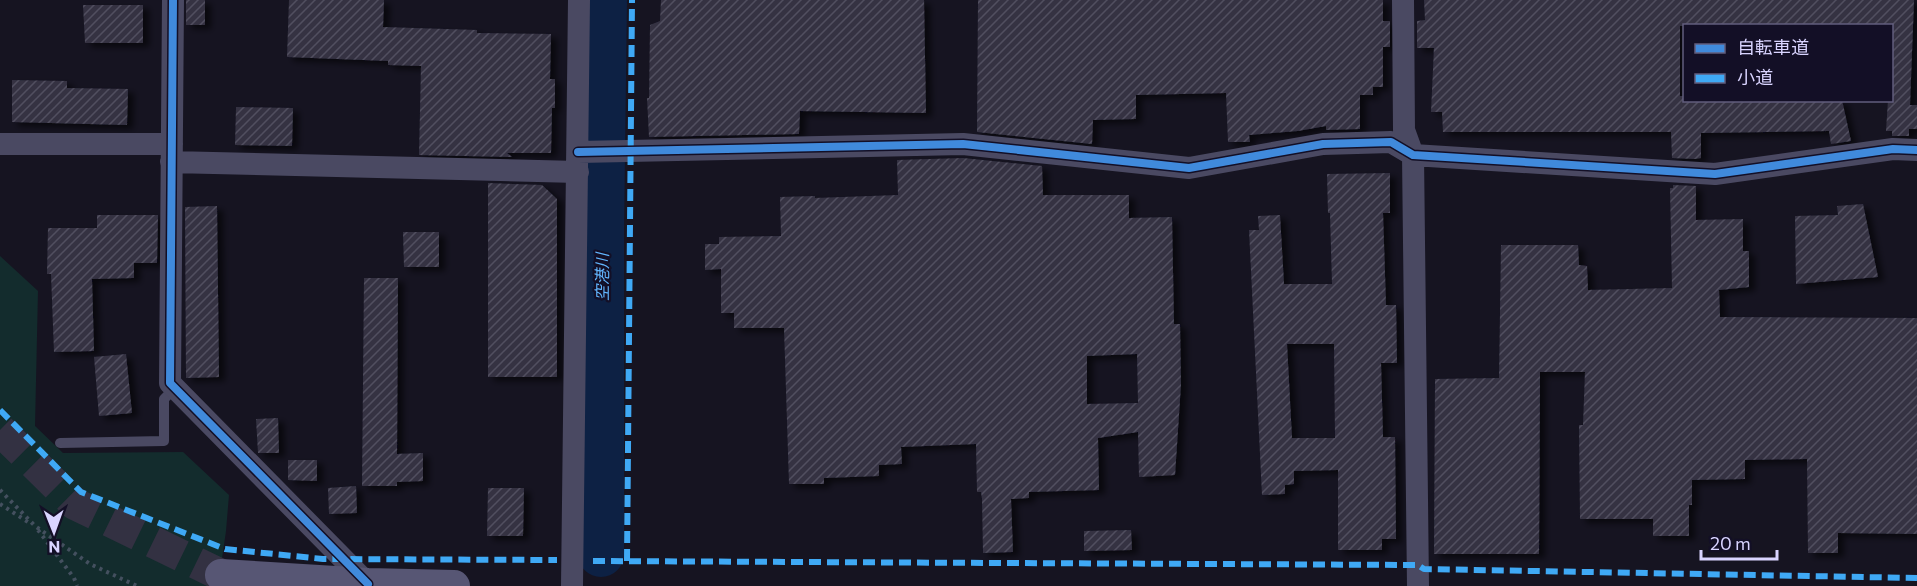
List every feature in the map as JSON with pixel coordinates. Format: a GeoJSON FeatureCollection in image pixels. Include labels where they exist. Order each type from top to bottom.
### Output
{"type":"FeatureCollection","features":[{"type":"Feature","properties":{"kind":"street"},"geometry":{"type":"LineString","coordinates":[[173,0],[170,383],[368,584]]}},
{"type":"Feature","properties":{"kind":"street"},"geometry":{"type":"LineString","coordinates":[[572,586],[582,159],[579,0]]}},
{"type":"Feature","properties":{"kind":"street"},"geometry":{"type":"LineString","coordinates":[[1403,0],[1404,130],[1413,155],[1418,586]]}},
{"type":"Feature","properties":{"kind":"street"},"geometry":{"type":"LineString","coordinates":[[0,144],[171,153],[582,159],[629,152],[963,144],[1189,168],[1323,144],[1391,142],[1413,155],[1715,174],[1893,149],[1917,150]]}},
{"type":"Feature","properties":{"kind":"street"},"geometry":{"type":"LineString","coordinates":[[221,575],[368,584],[454,586]]}},
{"type":"Feature","properties":{"kind":"lane"},"geometry":{"type":"LineString","coordinates":[[60,443],[164,441],[164,399],[175,388]]}},
{"type":"Feature","properties":{"kind":"path"},"geometry":{"type":"LineString","coordinates":[[0,490],[35,526],[74,578],[77,586]]}},
{"type":"Feature","properties":{"kind":"path"},"geometry":{"type":"LineString","coordinates":[[0,504],[90,564],[137,586]]}},
{"type":"Feature","properties":{"kind":"green space"},"geometry":{"type":"Polygon","coordinates":[[[0,256],[38,291],[35,426],[63,453],[183,452],[229,495],[218,586],[0,586],[0,256]]]}},
{"type":"Feature","properties":{"kind":"building"},"geometry":{"type":"Polygon","coordinates":[[[186,0],[205,0],[205,25],[186,25],[186,0]]]}},
{"type":"Feature","properties":{"kind":"building"},"geometry":{"type":"Polygon","coordinates":[[[289,0],[384,0],[383,27],[477,30],[477,33],[551,34],[550,79],[555,79],[555,108],[552,108],[551,153],[507,153],[512,157],[419,155],[421,66],[388,65],[388,61],[287,57],[289,0]]]}},
{"type":"Feature","properties":{"kind":"building"},"geometry":{"type":"Polygon","coordinates":[[[661,0],[924,0],[926,113],[800,111],[799,134],[649,137],[647,98],[649,98],[650,25],[660,21],[661,0]]]}},
{"type":"Feature","properties":{"kind":"building"},"geometry":{"type":"Polygon","coordinates":[[[978,0],[1383,0],[1383,21],[1390,21],[1390,47],[1383,47],[1383,87],[1373,87],[1373,95],[1360,95],[1360,129],[1326,130],[1326,126],[1249,135],[1250,142],[1228,142],[1226,93],[1136,95],[1136,119],[1093,120],[1092,144],[977,132],[978,0]]]}},
{"type":"Feature","properties":{"kind":"building"},"geometry":{"type":"Polygon","coordinates":[[[1424,0],[1914,0],[1910,105],[1917,105],[1917,129],[1909,129],[1909,136],[1892,136],[1892,131],[1886,131],[1888,102],[1893,102],[1893,24],[1683,24],[1680,26],[1680,96],[1683,96],[1683,102],[1842,102],[1851,141],[1831,144],[1829,131],[1701,133],[1701,158],[1695,159],[1672,158],[1671,132],[1443,132],[1442,112],[1431,112],[1434,48],[1417,48],[1417,21],[1425,20],[1424,0]]]}},
{"type":"Feature","properties":{"kind":"building"},"geometry":{"type":"Polygon","coordinates":[[[83,5],[143,5],[143,43],[85,43],[83,5]]]}},
{"type":"Feature","properties":{"kind":"building"},"geometry":{"type":"Polygon","coordinates":[[[12,80],[67,81],[67,88],[128,89],[127,125],[12,122],[12,80]]]}},
{"type":"Feature","properties":{"kind":"building"},"geometry":{"type":"Polygon","coordinates":[[[236,107],[293,108],[292,146],[235,145],[236,107]]]}},
{"type":"Feature","properties":{"kind":"building"},"geometry":{"type":"Polygon","coordinates":[[[963,158],[1042,166],[1043,195],[1129,195],[1129,218],[1172,217],[1174,324],[1180,324],[1181,384],[1175,475],[1139,477],[1138,432],[1098,438],[1099,490],[1029,492],[1029,498],[1011,499],[1013,552],[983,553],[982,499],[981,492],[977,492],[976,444],[901,447],[902,464],[879,465],[879,476],[824,478],[824,484],[789,484],[784,328],[734,328],[734,313],[721,313],[721,269],[705,270],[705,244],[719,244],[719,237],[781,236],[780,197],[898,195],[897,160],[963,158]],[[1137,354],[1087,356],[1087,404],[1138,403],[1137,354]]]}},
{"type":"Feature","properties":{"kind":"building"},"geometry":{"type":"Polygon","coordinates":[[[1390,173],[1390,213],[1383,213],[1386,305],[1396,305],[1397,363],[1381,363],[1383,437],[1395,437],[1396,539],[1382,539],[1382,550],[1338,550],[1338,470],[1294,471],[1294,484],[1285,485],[1285,494],[1262,495],[1249,230],[1259,230],[1258,216],[1280,215],[1284,284],[1332,284],[1327,174],[1390,173]],[[1287,344],[1292,438],[1335,438],[1334,344],[1287,344]]]}},
{"type":"Feature","properties":{"kind":"building"},"geometry":{"type":"Polygon","coordinates":[[[488,183],[542,185],[557,199],[557,377],[488,377],[488,183]]]}},
{"type":"Feature","properties":{"kind":"building"},"geometry":{"type":"Polygon","coordinates":[[[1673,185],[1696,186],[1696,220],[1743,219],[1743,251],[1749,251],[1749,287],[1719,290],[1720,317],[1917,318],[1917,534],[1838,533],[1838,553],[1808,553],[1807,459],[1745,460],[1745,479],[1692,480],[1689,536],[1653,536],[1653,519],[1580,519],[1579,425],[1583,425],[1585,372],[1540,372],[1539,554],[1434,554],[1435,379],[1499,378],[1501,245],[1578,245],[1579,265],[1587,266],[1588,290],[1672,288],[1670,188],[1673,188],[1673,185]]]}},
{"type":"Feature","properties":{"kind":"building"},"geometry":{"type":"Polygon","coordinates":[[[1863,204],[1878,277],[1796,284],[1795,216],[1838,215],[1837,206],[1863,204]]]}},
{"type":"Feature","properties":{"kind":"building"},"geometry":{"type":"Polygon","coordinates":[[[217,206],[219,377],[186,378],[185,207],[217,206]]]}},
{"type":"Feature","properties":{"kind":"building"},"geometry":{"type":"Polygon","coordinates":[[[97,215],[158,215],[157,263],[134,263],[134,278],[92,279],[94,351],[54,352],[51,274],[47,274],[48,228],[97,228],[97,215]]]}},
{"type":"Feature","properties":{"kind":"building"},"geometry":{"type":"Polygon","coordinates":[[[403,232],[439,232],[439,267],[404,267],[403,232]]]}},
{"type":"Feature","properties":{"kind":"building"},"geometry":{"type":"Polygon","coordinates":[[[364,278],[398,278],[397,454],[423,453],[423,481],[397,482],[397,486],[362,486],[364,278]]]}},
{"type":"Feature","properties":{"kind":"building"},"geometry":{"type":"Polygon","coordinates":[[[126,354],[132,413],[99,416],[94,357],[126,354]]]}},
{"type":"Feature","properties":{"kind":"building"},"geometry":{"type":"Polygon","coordinates":[[[278,418],[279,453],[258,453],[256,419],[278,418]]]}},
{"type":"Feature","properties":{"kind":"building"},"geometry":{"type":"Polygon","coordinates":[[[288,460],[317,460],[317,481],[288,480],[288,460]]]}},
{"type":"Feature","properties":{"kind":"building"},"geometry":{"type":"Polygon","coordinates":[[[356,486],[357,513],[329,514],[328,488],[356,486]]]}},
{"type":"Feature","properties":{"kind":"building"},"geometry":{"type":"Polygon","coordinates":[[[488,488],[524,488],[523,536],[487,536],[488,488]]]}},
{"type":"Feature","properties":{"kind":"building"},"geometry":{"type":"Polygon","coordinates":[[[1131,530],[1132,550],[1084,551],[1084,531],[1131,530]]]}},
{"type":"Feature","properties":{"kind":"waterway","name":"空港川"},"geometry":{"type":"LineString","coordinates":[[601,554],[604,0]]}},
{"type":"Feature","properties":{"kind":"tunnel"},"geometry":{"type":"LineString","coordinates":[[0,430],[75,504],[221,575]]}},
{"type":"Feature","properties":{"kind":"marked path"},"geometry":{"type":"LineString","coordinates":[[627,561],[632,0]]}},
{"type":"Feature","properties":{"kind":"marked path"},"geometry":{"type":"LineString","coordinates":[[0,410],[81,492],[225,549],[323,559],[557,560]]}},
{"type":"Feature","properties":{"kind":"marked path"},"geometry":{"type":"LineString","coordinates":[[593,561],[1418,565],[1424,569],[1917,578]]}},
{"type":"Feature","properties":{"kind":"cycle path"},"geometry":{"type":"LineString","coordinates":[[173,0],[170,383],[368,584]]}},
{"type":"Feature","properties":{"kind":"cycle path"},"geometry":{"type":"LineString","coordinates":[[578,152],[963,144],[1189,168],[1323,144],[1391,142],[1413,155],[1715,174],[1893,149],[1917,150]]}}]}
